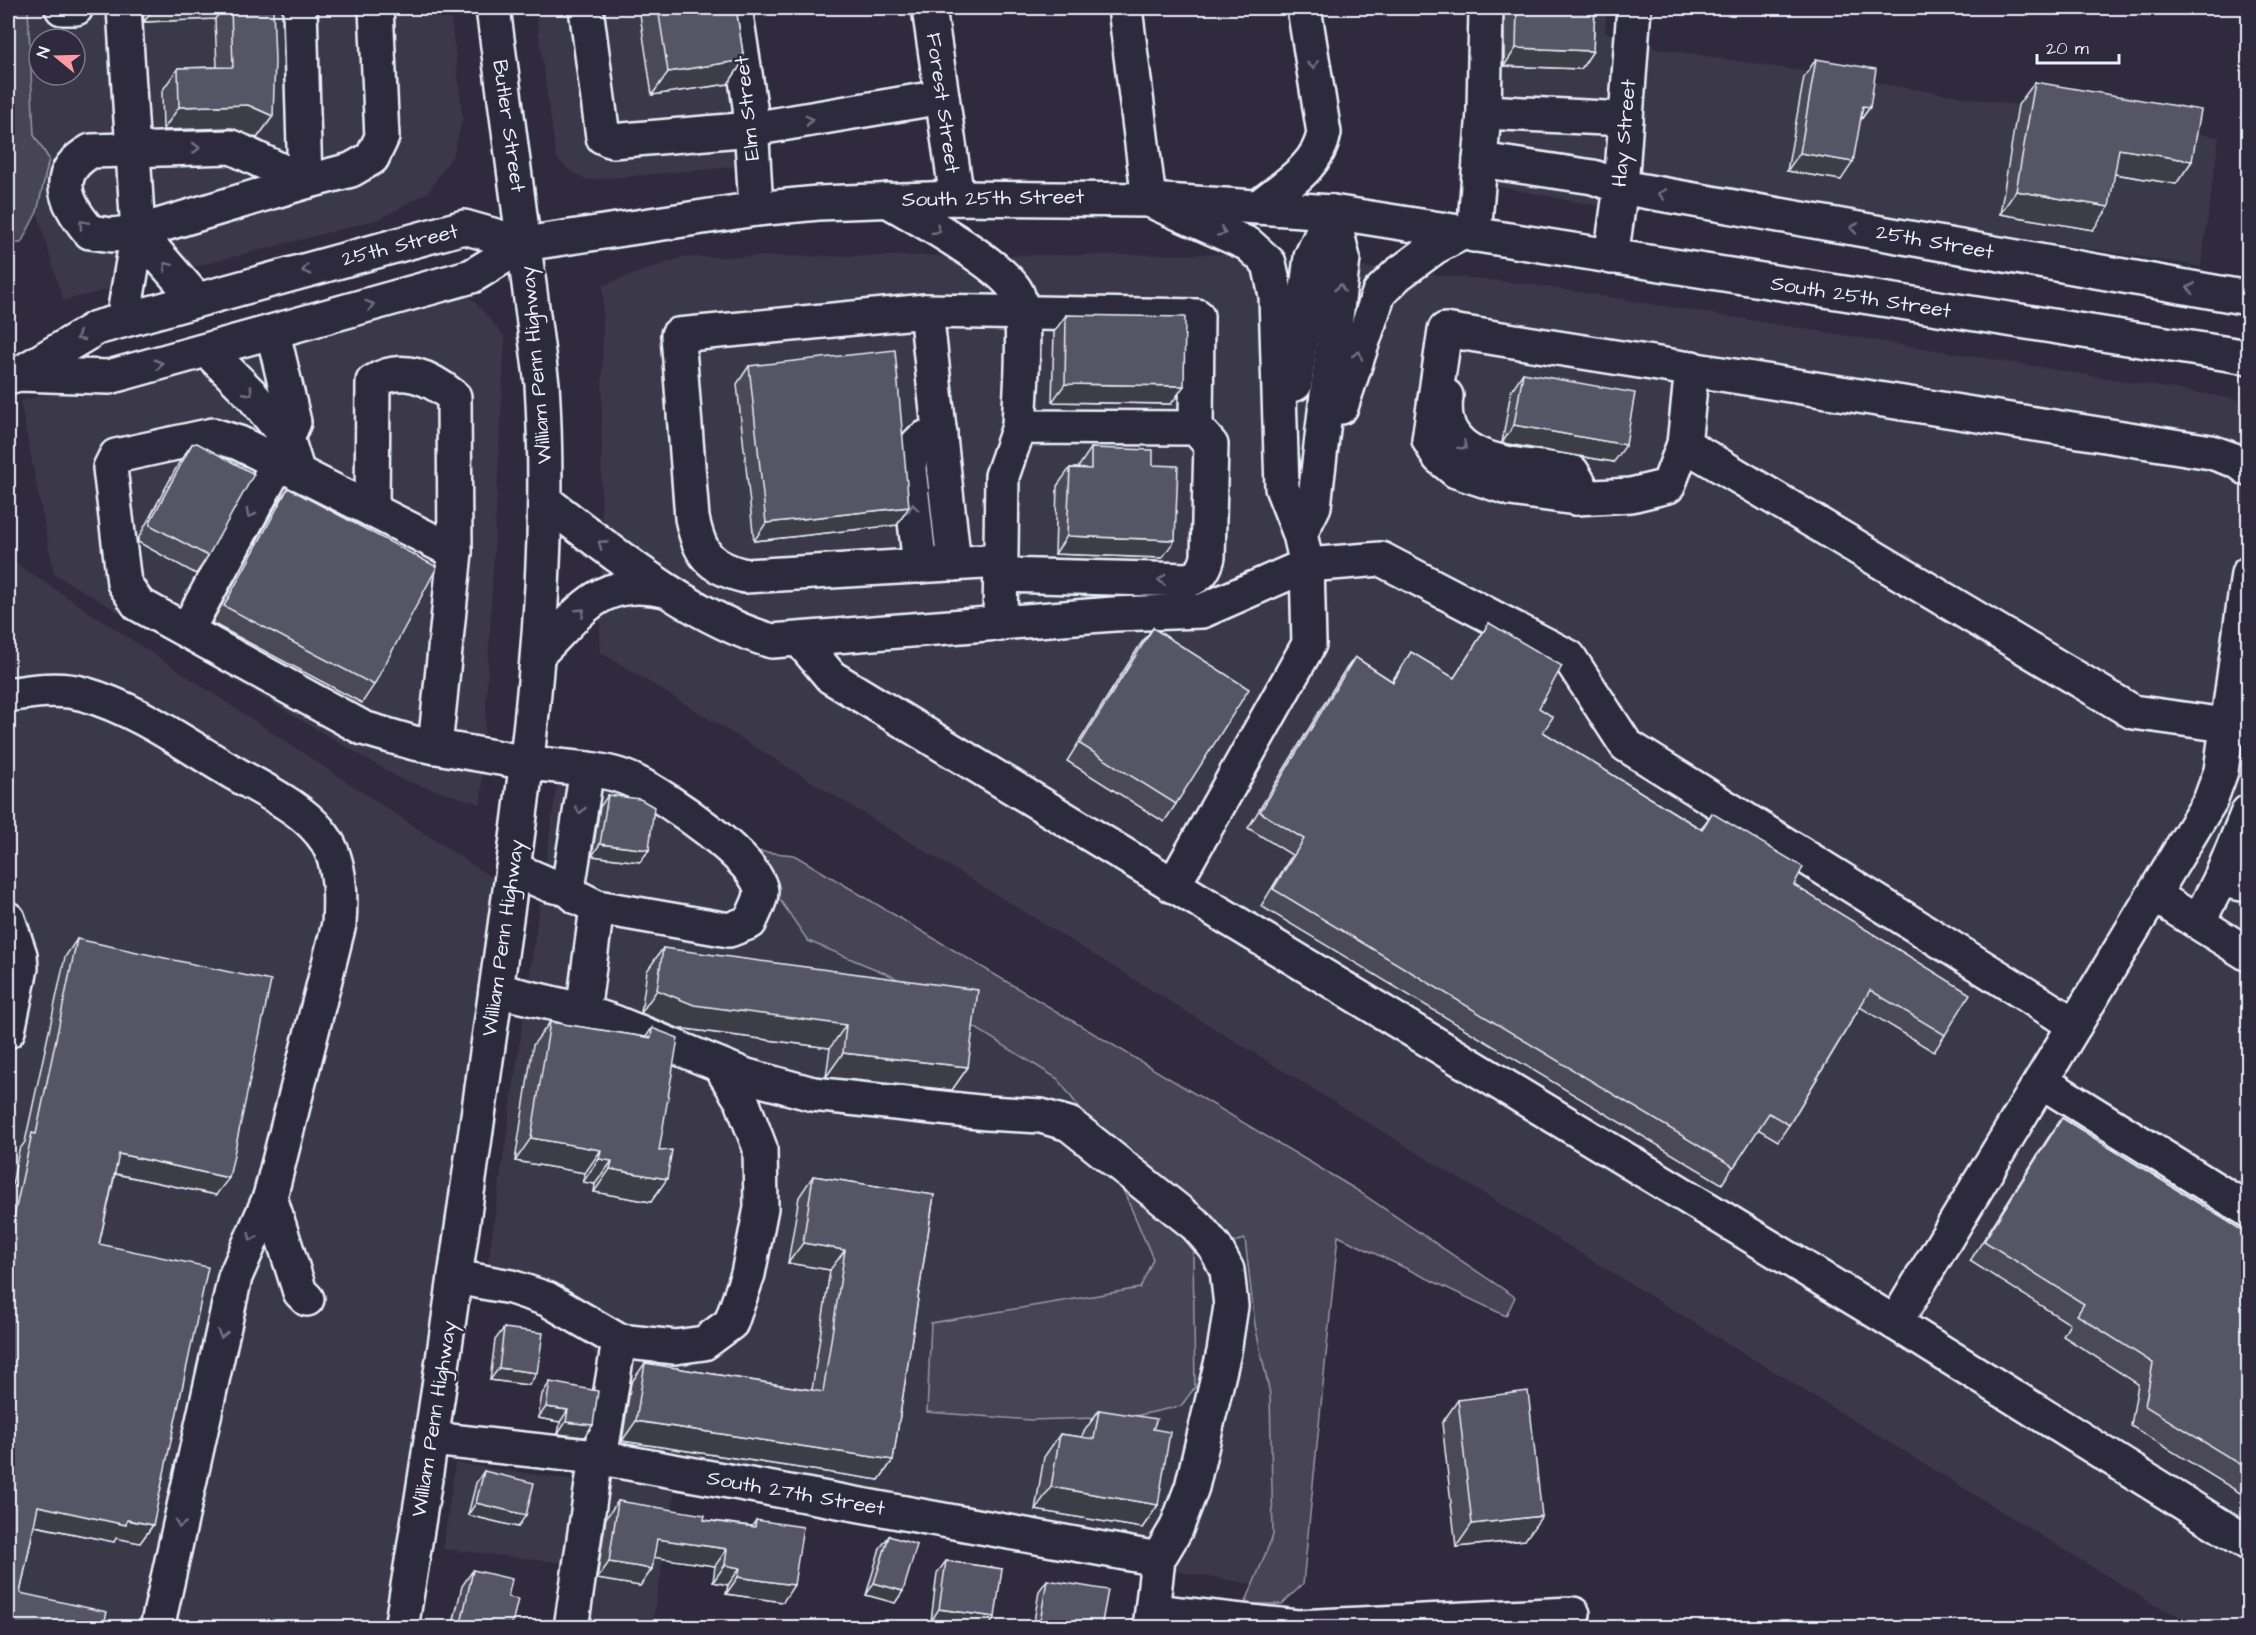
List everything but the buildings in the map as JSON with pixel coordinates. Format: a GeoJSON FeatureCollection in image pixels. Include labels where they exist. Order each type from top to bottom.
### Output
{"type":"FeatureCollection","features":[{"type":"Feature","properties":{"kind":"main road"},"geometry":{"type":"LineString","coordinates":[[62,8],[76,8]]}},
{"type":"Feature","properties":{"kind":"main road"},"geometry":{"type":"LineString","coordinates":[[123,320],[138,232],[124,8]]}},
{"type":"Feature","properties":{"kind":"main road"},"geometry":{"type":"LineString","coordinates":[[300,8],[305,183]]}},
{"type":"Feature","properties":{"kind":"main road"},"geometry":{"type":"LineString","coordinates":[[305,183],[232,147],[92,150],[75,160],[65,181],[67,198],[90,232],[112,235],[138,232],[351,170],[372,158],[382,137],[376,8]]}},
{"type":"Feature","properties":{"kind":"main road","name":"Butler Street"},"geometry":{"type":"LineString","coordinates":[[493,8],[524,244]]}},
{"type":"Feature","properties":{"kind":"main road"},"geometry":{"type":"LineString","coordinates":[[586,8],[603,136],[612,141],[752,129],[942,97]]}},
{"type":"Feature","properties":{"kind":"main road","name":"Elm Street"},"geometry":{"type":"LineString","coordinates":[[735,8],[752,129],[756,209]]}},
{"type":"Feature","properties":{"kind":"main road","name":"Forest Street"},"geometry":{"type":"LineString","coordinates":[[929,8],[957,198]]}},
{"type":"Feature","properties":{"kind":"main road"},"geometry":{"type":"LineString","coordinates":[[1125,8],[1149,200],[1248,244],[1269,263],[1276,296],[1281,488],[1300,534],[1307,565],[1309,644],[1173,886]]}},
{"type":"Feature","properties":{"kind":"main road"},"geometry":{"type":"LineString","coordinates":[[1260,206],[1312,162],[1321,148],[1324,133],[1304,8]]}},
{"type":"Feature","properties":{"kind":"main road"},"geometry":{"type":"LineString","coordinates":[[1316,492],[1348,384],[1379,293],[1397,275],[1435,247],[1468,234],[1480,160],[1484,112],[1486,8]]}},
{"type":"Feature","properties":{"kind":"main road","name":"Hay Street"},"geometry":{"type":"LineString","coordinates":[[1611,257],[1621,187],[1634,8]]}},
{"type":"Feature","properties":{"kind":"main road"},"geometry":{"type":"LineString","coordinates":[[1484,112],[1626,119]]}},
{"type":"Feature","properties":{"kind":"main road","name":"25th Street"},"geometry":{"type":"LineString","coordinates":[[1480,160],[1593,177],[1621,187],[2248,298]]}},
{"type":"Feature","properties":{"kind":"main road","name":"South 25th Street"},"geometry":{"type":"LineString","coordinates":[[524,244],[756,209],[887,200],[957,198],[1149,200],[1260,206],[1332,212],[2248,357]]}},
{"type":"Feature","properties":{"kind":"main road"},"geometry":{"type":"LineString","coordinates":[[887,200],[955,240],[1008,279],[1018,295],[1022,314],[1019,427],[1002,476],[1000,624]]}},
{"type":"Feature","properties":{"kind":"main road"},"geometry":{"type":"LineString","coordinates":[[1281,488],[1311,257],[1332,212]]}},
{"type":"Feature","properties":{"kind":"main road"},"geometry":{"type":"LineString","coordinates":[[1300,534],[1314,506],[1343,258],[1332,212]]}},
{"type":"Feature","properties":{"kind":"main road","name":"25th Street"},"geometry":{"type":"LineString","coordinates":[[13,376],[96,328],[464,227],[524,244]]}},
{"type":"Feature","properties":{"kind":"main road"},"geometry":{"type":"LineString","coordinates":[[138,232],[197,300]]}},
{"type":"Feature","properties":{"kind":"main road","name":"25th Street"},"geometry":{"type":"LineString","coordinates":[[13,376],[110,377],[472,276],[524,244]]}},
{"type":"Feature","properties":{"kind":"main road","name":"William Penn Highway"},"geometry":{"type":"LineString","coordinates":[[401,1628],[432,1439],[496,990],[528,763],[539,653],[546,502],[542,384],[524,244]]}},
{"type":"Feature","properties":{"kind":"main road"},"geometry":{"type":"LineString","coordinates":[[927,311],[954,564]]}},
{"type":"Feature","properties":{"kind":"main road"},"geometry":{"type":"LineString","coordinates":[[927,311],[1197,316],[1196,428],[1211,445],[1208,557],[1205,568],[1198,577],[1189,580],[954,564],[746,576],[724,571],[709,561],[697,540],[692,518],[678,335],[927,311]]}},
{"type":"Feature","properties":{"kind":"main road"},"geometry":{"type":"LineString","coordinates":[[1451,331],[2211,452],[2237,461],[2248,469]]}},
{"type":"Feature","properties":{"kind":"main road"},"geometry":{"type":"LineString","coordinates":[[1451,331],[1429,440],[1439,457],[1456,471],[1511,489],[1576,498],[1631,495],[1668,486],[1684,444],[1692,368]]}},
{"type":"Feature","properties":{"kind":"main road"},"geometry":{"type":"LineString","coordinates":[[1451,331],[1444,407],[1446,422],[1460,445],[1471,453],[1490,458],[1572,472],[1580,484],[1576,498]]}},
{"type":"Feature","properties":{"kind":"main road"},"geometry":{"type":"LineString","coordinates":[[187,630],[288,458],[294,422],[273,333]]}},
{"type":"Feature","properties":{"kind":"main road"},"geometry":{"type":"LineString","coordinates":[[208,351],[250,393],[288,458]]}},
{"type":"Feature","properties":{"kind":"main road"},"geometry":{"type":"LineString","coordinates":[[372,510],[373,382],[387,373],[424,377],[454,397],[455,552],[435,747]]}},
{"type":"Feature","properties":{"kind":"main road"},"geometry":{"type":"LineString","coordinates":[[1019,427],[1196,428]]}},
{"type":"Feature","properties":{"kind":"main road"},"geometry":{"type":"LineString","coordinates":[[920,566],[909,468],[911,454],[917,442],[940,433]]}},
{"type":"Feature","properties":{"kind":"main road"},"geometry":{"type":"LineString","coordinates":[[455,552],[372,510],[288,458],[213,435],[116,456],[110,468],[123,583],[138,604],[363,728],[435,747],[528,763],[610,772],[636,782],[725,843],[752,868],[761,891],[750,922],[729,930],[597,907],[577,897],[568,889],[550,885],[513,868]]}},
{"type":"Feature","properties":{"kind":"main road"},"geometry":{"type":"LineString","coordinates":[[1684,444],[2133,712],[2237,727]]}},
{"type":"Feature","properties":{"kind":"main road"},"geometry":{"type":"LineString","coordinates":[[546,502],[667,590],[748,635],[772,641],[1114,614],[1202,611],[1307,565],[1380,559],[1569,657],[1626,745],[2074,1025]]}},
{"type":"Feature","properties":{"kind":"main road"},"geometry":{"type":"LineString","coordinates":[[1895,1323],[2210,801],[2237,727],[2248,574]]}},
{"type":"Feature","properties":{"kind":"main road"},"geometry":{"type":"LineString","coordinates":[[539,653],[586,607],[611,590],[633,585],[667,590]]}},
{"type":"Feature","properties":{"kind":"main road"},"geometry":{"type":"LineString","coordinates":[[800,640],[831,677],[1895,1323],[2248,1543]]}},
{"type":"Feature","properties":{"kind":"main road"},"geometry":{"type":"LineString","coordinates":[[8,695],[65,690],[102,700],[135,715],[294,810],[320,832],[333,859],[341,891],[339,924],[270,1197],[235,1276],[157,1628]]}},
{"type":"Feature","properties":{"kind":"main road"},"geometry":{"type":"LineString","coordinates":[[568,889],[587,769]]}},
{"type":"Feature","properties":{"kind":"main road"},"geometry":{"type":"LineString","coordinates":[[2198,922],[2234,882],[2248,812]]}},
{"type":"Feature","properties":{"kind":"main road"},"geometry":{"type":"LineString","coordinates":[[2154,895],[2248,954]]}},
{"type":"Feature","properties":{"kind":"main road"},"geometry":{"type":"LineString","coordinates":[[583,1012],[597,907]]}},
{"type":"Feature","properties":{"kind":"main road"},"geometry":{"type":"LineString","coordinates":[[8,919],[20,955],[21,968],[8,1031]]}},
{"type":"Feature","properties":{"kind":"main road"},"geometry":{"type":"LineString","coordinates":[[496,990],[583,1012],[720,1066],[813,1094],[987,1113],[1041,1116],[1069,1124],[1196,1226],[1215,1247],[1227,1270],[1231,1306],[1224,1352],[1192,1487],[1176,1529],[1158,1559],[1152,1619],[1297,1627],[1398,1625],[1573,1614]]}},
{"type":"Feature","properties":{"kind":"main road"},"geometry":{"type":"LineString","coordinates":[[455,1277],[511,1287],[547,1299],[619,1341],[675,1347],[704,1343],[731,1323],[748,1274],[762,1208],[760,1148],[742,1101],[720,1066]]}},
{"type":"Feature","properties":{"kind":"main road"},"geometry":{"type":"LineString","coordinates":[[2041,1081],[2248,1210]]}},
{"type":"Feature","properties":{"kind":"main road"},"geometry":{"type":"LineString","coordinates":[[270,1197],[300,1292],[308,1299]]}},
{"type":"Feature","properties":{"kind":"main road"},"geometry":{"type":"LineString","coordinates":[[571,1628],[619,1341]]}},
{"type":"Feature","properties":{"kind":"main road","name":"South 27th Street"},"geometry":{"type":"LineString","coordinates":[[432,1439],[598,1457],[1158,1559]]}},
{"type":"Feature","properties":{"kind":"shaded area"},"geometry":{"type":"Polygon","coordinates":[[[8,8],[28,8],[27,87],[32,87],[34,135],[49,159],[37,212],[21,243],[8,243],[8,8]]]}},
{"type":"Feature","properties":{"kind":"shaded area"},"geometry":{"type":"Polygon","coordinates":[[[28,8],[450,8],[463,118],[453,155],[428,192],[380,219],[63,301],[37,212],[49,159],[34,135],[32,87],[87,87],[87,27],[29,27],[28,8]]]}},
{"type":"Feature","properties":{"kind":"shaded area"},"geometry":{"type":"Polygon","coordinates":[[[535,8],[738,8],[758,165],[588,180],[567,169],[556,157],[535,8]]]}},
{"type":"Feature","properties":{"kind":"shaded area"},"geometry":{"type":"Polygon","coordinates":[[[1487,8],[1607,8],[1605,32],[1655,48],[2219,137],[2201,267],[1641,176],[1598,206],[1479,183],[1487,8]]]}},
{"type":"Feature","properties":{"kind":"shaded area"},"geometry":{"type":"Polygon","coordinates":[[[1235,254],[1529,284],[2248,401],[2248,1627],[2204,1627],[2156,1606],[600,652],[603,285],[683,257],[1235,254]]]}},
{"type":"Feature","properties":{"kind":"shaded area"},"geometry":{"type":"Polygon","coordinates":[[[463,288],[505,337],[481,804],[402,780],[54,574],[20,401],[463,288]]]}},
{"type":"Feature","properties":{"kind":"shaded area"},"geometry":{"type":"Polygon","coordinates":[[[8,558],[497,881],[383,1627],[8,1627],[8,558]]]}},
{"type":"Feature","properties":{"kind":"shaded area"},"geometry":{"type":"Polygon","coordinates":[[[562,749],[639,768],[746,850],[808,941],[892,976],[1058,1079],[1286,1211],[1270,1394],[1273,1535],[1253,1584],[675,1491],[652,1625],[609,1621],[608,1627],[560,1628],[573,1564],[443,1549],[455,1463],[581,1481],[613,1381],[561,1307],[485,1283],[562,749]]]}},
{"type":"Feature","properties":{"kind":"shaded area"},"geometry":{"type":"Polygon","coordinates":[[[746,850],[794,855],[1355,1189],[1515,1297],[1506,1316],[1338,1236],[1303,1584],[1282,1604],[1245,1604],[1273,1535],[1270,1394],[1255,1325],[1245,1239],[1193,1253],[1195,1387],[1181,1406],[1130,1417],[1030,1420],[927,1412],[931,1323],[1140,1288],[1153,1259],[1100,1136],[1058,1079],[892,976],[808,941],[746,850]]]}}]}
